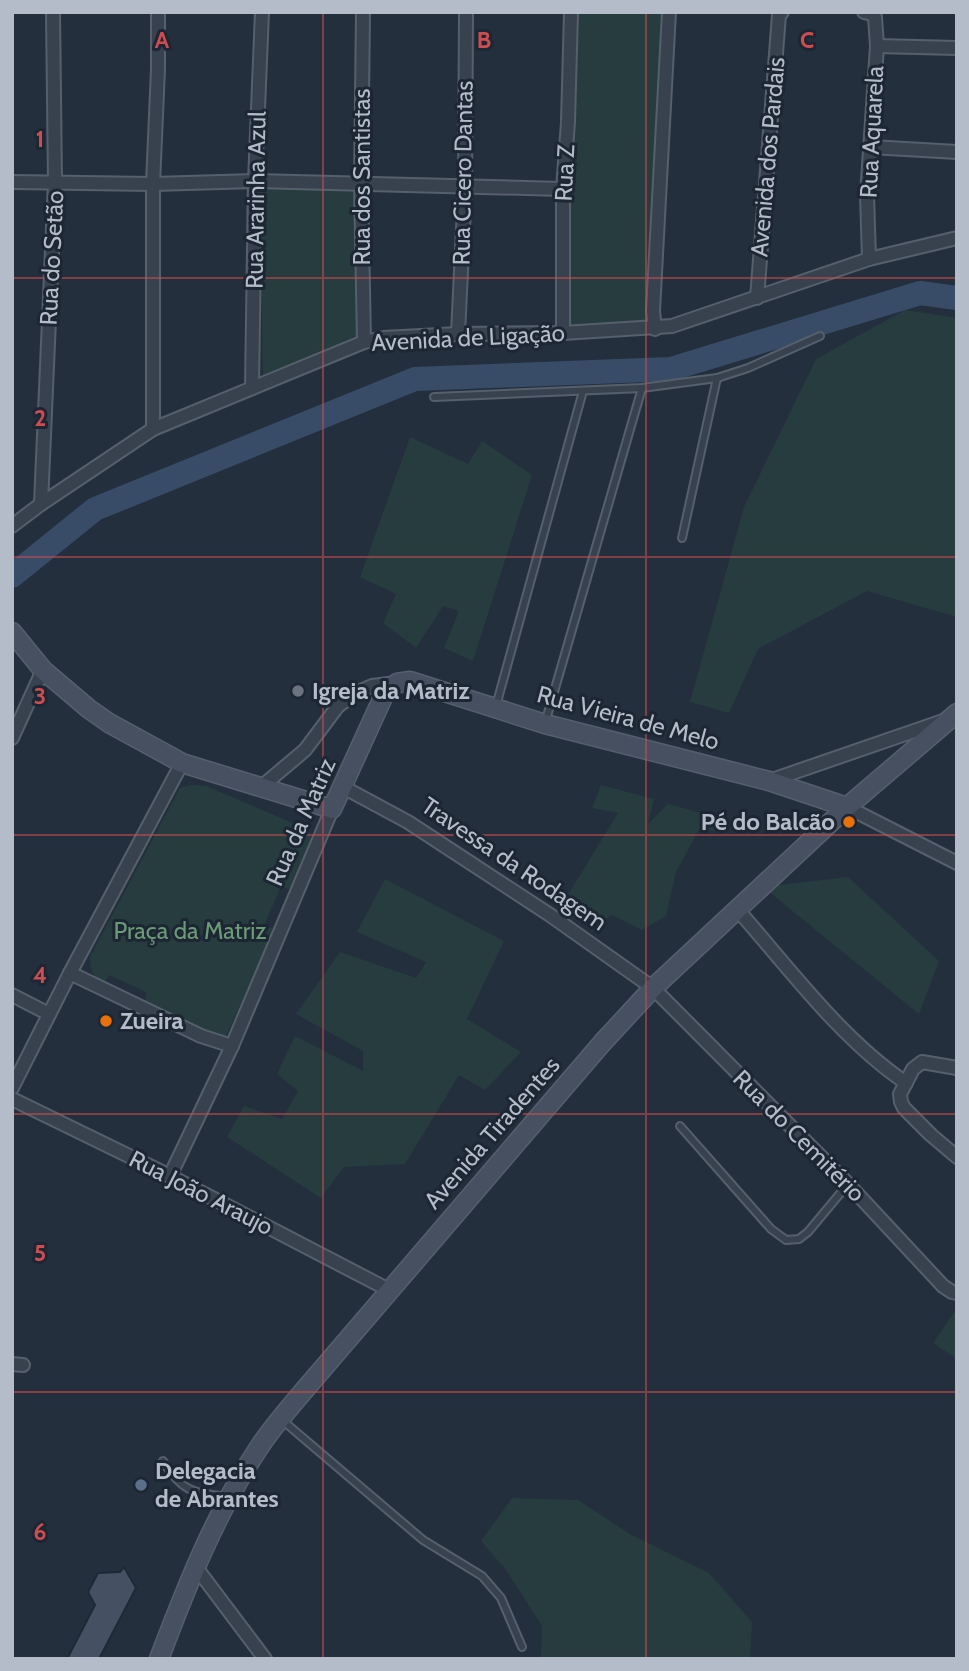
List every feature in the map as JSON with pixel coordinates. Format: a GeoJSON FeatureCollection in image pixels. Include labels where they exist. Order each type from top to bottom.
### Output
{"type":"FeatureCollection","features":[{"type":"Feature","properties":{"kind":"street","name":"Rua do Setão"},"geometry":{"type":"LineString","coordinates":[[41,504],[55,182],[53,12]]}},
{"type":"Feature","properties":{"kind":"street"},"geometry":{"type":"LineString","coordinates":[[153,429],[153,184],[159,69],[158,12]]}},
{"type":"Feature","properties":{"kind":"street","name":"Rua Ararinha Azul"},"geometry":{"type":"LineString","coordinates":[[252,388],[262,12]]}},
{"type":"Feature","properties":{"kind":"street","name":"Rua dos Santistas"},"geometry":{"type":"LineString","coordinates":[[363,12],[363,342]]}},
{"type":"Feature","properties":{"kind":"street","name":"Rua Cicero Dantas"},"geometry":{"type":"LineString","coordinates":[[458,334],[465,187],[466,12]]}},
{"type":"Feature","properties":{"kind":"street","name":"Rua Z"},"geometry":{"type":"LineString","coordinates":[[563,333],[563,189],[571,12]]}},
{"type":"Feature","properties":{"kind":"street"},"geometry":{"type":"LineString","coordinates":[[655,329],[653,298],[669,12]]}},
{"type":"Feature","properties":{"kind":"street","name":"Rua Aquarela"},"geometry":{"type":"LineString","coordinates":[[864,12],[875,17],[877,46],[867,195],[869,259]]}},
{"type":"Feature","properties":{"kind":"street","name":"Avenida dos Pardais"},"geometry":{"type":"LineString","coordinates":[[757,298],[780,14]]}},
{"type":"Feature","properties":{"kind":"street"},"geometry":{"type":"LineString","coordinates":[[877,46],[957,48]]}},
{"type":"Feature","properties":{"kind":"street"},"geometry":{"type":"LineString","coordinates":[[871,147],[957,152]]}},
{"type":"Feature","properties":{"kind":"street"},"geometry":{"type":"LineString","coordinates":[[12,182],[153,184],[256,181],[563,189]]}},
{"type":"Feature","properties":{"kind":"street","name":"Avenida de Ligação"},"geometry":{"type":"LineString","coordinates":[[12,526],[153,429],[363,342],[384,338],[458,334],[563,333],[673,327],[869,259],[957,238]]}},
{"type":"Feature","properties":{"kind":"street"},"geometry":{"type":"LineString","coordinates":[[12,632],[43,670],[89,709],[182,763],[332,809]]}},
{"type":"Feature","properties":{"kind":"street"},"geometry":{"type":"LineString","coordinates":[[12,738],[43,670]]}},
{"type":"Feature","properties":{"kind":"street","name":"Rua Vieira de Melo"},"geometry":{"type":"LineString","coordinates":[[397,683],[417,682],[545,724],[769,781],[847,807]]}},
{"type":"Feature","properties":{"kind":"street"},"geometry":{"type":"LineString","coordinates":[[260,788],[305,750],[338,706],[372,686],[397,683]]}},
{"type":"Feature","properties":{"kind":"street","name":"Rua da Matriz"},"geometry":{"type":"LineString","coordinates":[[170,1176],[232,1046],[332,809],[384,695],[397,683]]}},
{"type":"Feature","properties":{"kind":"street"},"geometry":{"type":"LineString","coordinates":[[769,781],[953,716]]}},
{"type":"Feature","properties":{"kind":"street","name":"Avenida Tiradentes"},"geometry":{"type":"LineString","coordinates":[[159,1659],[195,1566],[230,1497],[281,1418],[603,1042],[653,988],[847,807],[953,716]]}},
{"type":"Feature","properties":{"kind":"street"},"geometry":{"type":"LineString","coordinates":[[12,1088],[182,763]]}},
{"type":"Feature","properties":{"kind":"street","name":"Travessa da Rodagem"},"geometry":{"type":"LineString","coordinates":[[343,787],[408,822],[550,915],[653,988]]}},
{"type":"Feature","properties":{"kind":"street"},"geometry":{"type":"LineString","coordinates":[[847,807],[957,863]]}},
{"type":"Feature","properties":{"kind":"street"},"geometry":{"type":"LineString","coordinates":[[737,909],[839,1025],[877,1063],[906,1083]]}},
{"type":"Feature","properties":{"kind":"street"},"geometry":{"type":"LineString","coordinates":[[70,973],[201,1036],[232,1046]]}},
{"type":"Feature","properties":{"kind":"street","name":"Rua do Cemitério"},"geometry":{"type":"LineString","coordinates":[[653,988],[848,1184],[943,1286],[957,1293]]}},
{"type":"Feature","properties":{"kind":"street"},"geometry":{"type":"LineString","coordinates":[[12,995],[49,1014]]}},
{"type":"Feature","properties":{"kind":"street"},"geometry":{"type":"LineString","coordinates":[[957,1068],[922,1062],[913,1069],[900,1094],[904,1108],[957,1157]]}},
{"type":"Feature","properties":{"kind":"street","name":"Rua João Araujo"},"geometry":{"type":"LineString","coordinates":[[12,1099],[170,1176],[389,1290]]}},
{"type":"Feature","properties":{"kind":"street"},"geometry":{"type":"LineString","coordinates":[[195,1566],[265,1659]]}},
{"type":"Feature","properties":{"kind":"lane"},"geometry":{"type":"LineString","coordinates":[[434,397],[642,388],[717,378],[748,368],[820,336]]}},
{"type":"Feature","properties":{"kind":"lane"},"geometry":{"type":"LineString","coordinates":[[682,538],[717,378]]}},
{"type":"Feature","properties":{"kind":"lane"},"geometry":{"type":"LineString","coordinates":[[545,724],[642,388]]}},
{"type":"Feature","properties":{"kind":"lane"},"geometry":{"type":"LineString","coordinates":[[496,706],[583,391]]}},
{"type":"Feature","properties":{"kind":"lane"},"geometry":{"type":"LineString","coordinates":[[680,1126],[771,1229],[786,1240],[799,1239],[808,1232],[848,1184]]}},
{"type":"Feature","properties":{"kind":"lane"},"geometry":{"type":"LineString","coordinates":[[281,1418],[422,1540],[482,1576],[501,1598],[522,1647]]}},
{"type":"Feature","properties":{"kind":"lane"},"geometry":{"type":"LineString","coordinates":[[163,1461],[178,1483],[188,1490],[230,1497]]}},
{"type":"Feature","properties":{"kind":"green space"},"geometry":{"type":"Polygon","coordinates":[[[573,12],[669,12],[655,330],[564,334],[573,12]]]}},
{"type":"Feature","properties":{"kind":"green space"},"geometry":{"type":"Polygon","coordinates":[[[259,185],[354,191],[356,336],[263,376],[259,185]]]}},
{"type":"Feature","properties":{"kind":"green space"},"geometry":{"type":"Polygon","coordinates":[[[905,310],[957,318],[957,617],[867,591],[758,649],[729,713],[690,702],[744,507],[816,359],[905,310]]]}},
{"type":"Feature","properties":{"kind":"green space"},"geometry":{"type":"Polygon","coordinates":[[[410,437],[468,464],[482,441],[532,475],[473,661],[444,648],[459,611],[443,606],[416,648],[383,623],[396,594],[360,577],[410,437]]]}},
{"type":"Feature","properties":{"kind":"green space","name":"Praça da Matriz"},"geometry":{"type":"Polygon","coordinates":[[[190,785],[206,786],[309,830],[313,844],[294,890],[281,887],[265,923],[275,931],[224,1040],[145,1004],[146,992],[109,975],[103,984],[94,975],[90,964],[91,955],[180,788],[190,785]]]}},
{"type":"Feature","properties":{"kind":"green space"},"geometry":{"type":"Polygon","coordinates":[[[601,785],[654,799],[648,824],[668,804],[723,819],[724,833],[700,828],[676,872],[666,916],[642,930],[612,915],[592,927],[558,911],[618,813],[592,808],[601,785]]]}},
{"type":"Feature","properties":{"kind":"green space"},"geometry":{"type":"Polygon","coordinates":[[[848,877],[939,961],[919,1014],[763,887],[848,877]]]}},
{"type":"Feature","properties":{"kind":"green space"},"geometry":{"type":"Polygon","coordinates":[[[385,879],[504,941],[467,1019],[521,1052],[485,1090],[459,1075],[405,1164],[344,1167],[321,1198],[227,1137],[244,1106],[282,1119],[298,1091],[277,1074],[295,1036],[363,1071],[363,1051],[296,1014],[340,952],[416,978],[426,962],[357,932],[385,879]]]}},
{"type":"Feature","properties":{"kind":"green space"},"geometry":{"type":"Polygon","coordinates":[[[957,1308],[957,1359],[933,1343],[957,1308]]]}},
{"type":"Feature","properties":{"kind":"green space"},"geometry":{"type":"Polygon","coordinates":[[[512,1498],[578,1500],[630,1534],[709,1573],[752,1622],[750,1659],[541,1659],[542,1626],[506,1570],[481,1541],[512,1498]]]}},
{"type":"Feature","properties":{"kind":"building"},"geometry":{"type":"Polygon","coordinates":[[[124,1567],[136,1588],[99,1659],[67,1659],[95,1605],[88,1592],[98,1573],[120,1572],[124,1567]]]}},
{"type":"Feature","properties":{"kind":"waterway"},"geometry":{"type":"LineString","coordinates":[[12,576],[95,509],[415,379],[671,369],[920,293],[957,298]]}},
{"type":"Feature","properties":{"kind":"place","name":"Igreja da Matriz"},"geometry":{"type":"Point","coordinates":[298,691]}},
{"type":"Feature","properties":{"kind":"place","name":"Pé do Balcão"},"geometry":{"type":"Point","coordinates":[849,822]}},
{"type":"Feature","properties":{"kind":"place","name":"Zueira"},"geometry":{"type":"Point","coordinates":[106,1021]}},
{"type":"Feature","properties":{"kind":"place","name":"Delegacia de Abrantes"},"geometry":{"type":"Point","coordinates":[141,1485]}}]}
